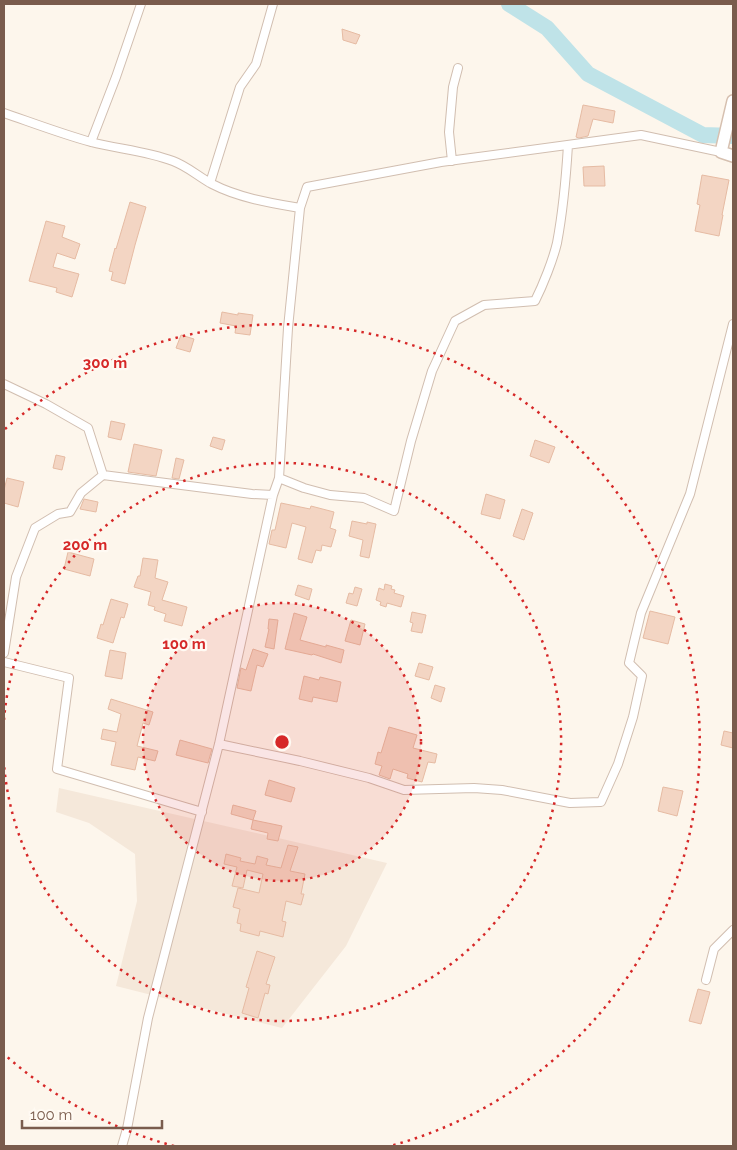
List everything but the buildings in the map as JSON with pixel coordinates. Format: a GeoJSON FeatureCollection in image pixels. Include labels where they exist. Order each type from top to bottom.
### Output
{"type":"FeatureCollection","features":[{"type":"Feature","properties":{"kind":"main road"},"geometry":{"type":"LineString","coordinates":[[733,100],[721,152],[733,156]]}},
{"type":"Feature","properties":{"kind":"street"},"geometry":{"type":"LineString","coordinates":[[91,142],[141,4]]}},
{"type":"Feature","properties":{"kind":"street"},"geometry":{"type":"LineString","coordinates":[[210,182],[240,87],[256,64],[273,4]]}},
{"type":"Feature","properties":{"kind":"street"},"geometry":{"type":"LineString","coordinates":[[452,161],[448,132],[453,87],[458,68]]}},
{"type":"Feature","properties":{"kind":"street"},"geometry":{"type":"LineString","coordinates":[[4,113],[91,142],[145,153],[174,162],[229,192],[274,204],[300,208]]}},
{"type":"Feature","properties":{"kind":"street"},"geometry":{"type":"LineString","coordinates":[[122,1146],[127,1129],[148,1018],[219,744],[273,494],[279,478],[288,328],[300,208],[307,187],[452,161],[641,135],[721,152]]}},
{"type":"Feature","properties":{"kind":"street"},"geometry":{"type":"LineString","coordinates":[[279,478],[304,488],[330,495],[364,498],[394,511],[411,441],[432,371],[455,321],[484,305],[535,302],[556,244],[566,179],[568,145]]}},
{"type":"Feature","properties":{"kind":"street"},"geometry":{"type":"LineString","coordinates":[[219,744],[343,771],[404,790],[474,788],[502,790],[570,803],[592,804],[601,802],[618,764],[633,717],[642,676],[630,663],[641,613],[690,494],[733,324]]}},
{"type":"Feature","properties":{"kind":"street"},"geometry":{"type":"LineString","coordinates":[[4,384],[46,404],[88,428],[103,475]]}},
{"type":"Feature","properties":{"kind":"street"},"geometry":{"type":"LineString","coordinates":[[4,652],[16,577],[35,528],[58,514],[70,512],[81,493],[103,475],[252,494],[273,494]]}},
{"type":"Feature","properties":{"kind":"street"},"geometry":{"type":"LineString","coordinates":[[4,662],[69,678],[56,769],[202,812]]}},
{"type":"Feature","properties":{"kind":"street"},"geometry":{"type":"LineString","coordinates":[[706,980],[714,949],[733,930]]}},
{"type":"Feature","properties":{"kind":"shaded area"},"geometry":{"type":"Polygon","coordinates":[[[59,788],[387,863],[346,946],[282,1028],[116,986],[137,901],[135,854],[89,823],[56,812],[59,788]]]}},
{"type":"Feature","properties":{"kind":"waterway"},"geometry":{"type":"LineString","coordinates":[[509,4],[547,28],[588,74],[703,135],[733,136]]}}]}
